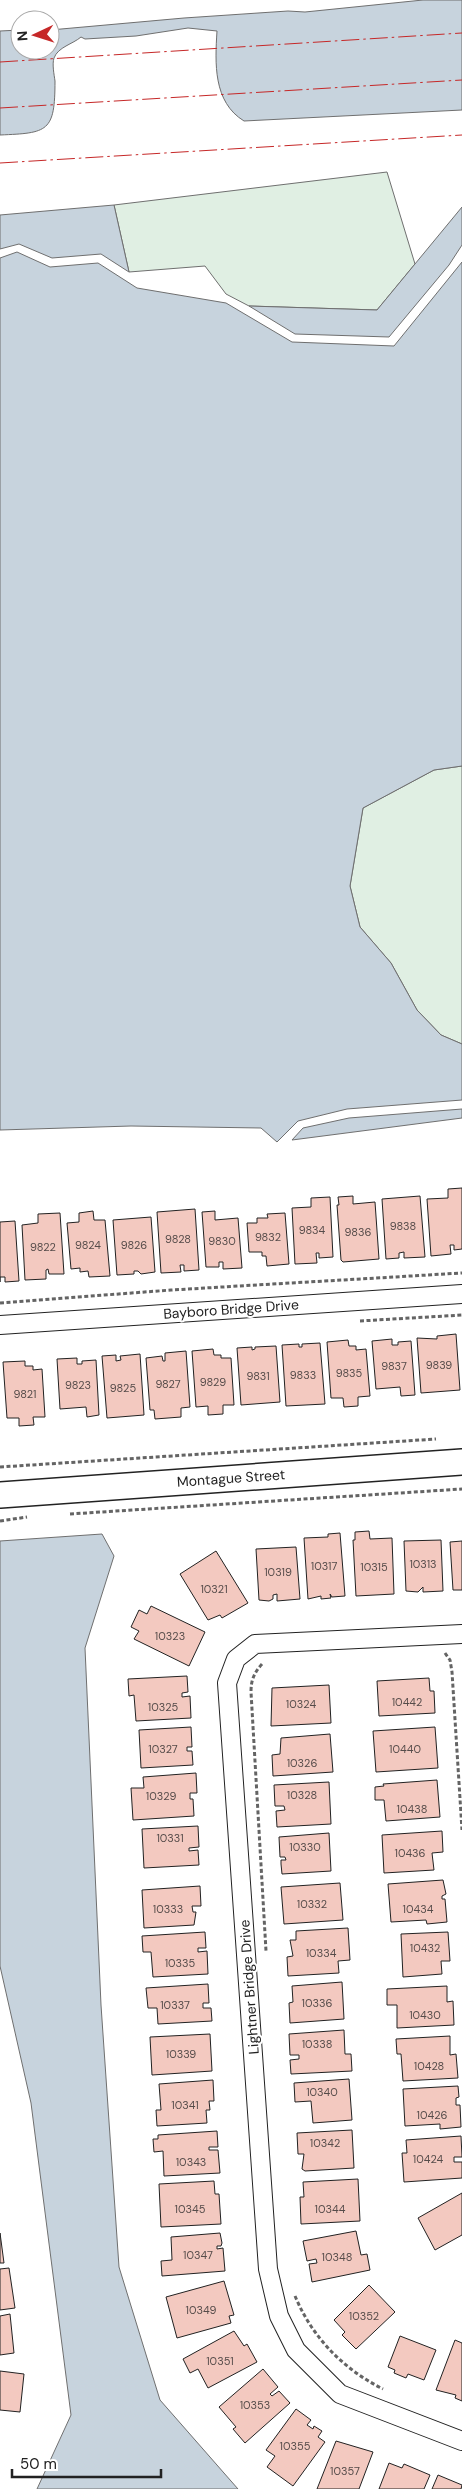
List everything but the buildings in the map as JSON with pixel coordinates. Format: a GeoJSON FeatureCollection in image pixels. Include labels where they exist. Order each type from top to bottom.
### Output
{"type":"FeatureCollection","features":[{"type":"Feature","properties":{"kind":"street","name":"Bayboro Bridge Drive"},"geometry":{"type":"LineString","coordinates":[[0,1325],[462,1294]]}},
{"type":"Feature","properties":{"kind":"street","name":"Montague Street"},"geometry":{"type":"LineString","coordinates":[[0,1494],[462,1462]]}},
{"type":"Feature","properties":{"kind":"street","name":"Lightner Bridge Drive"},"geometry":{"type":"LineString","coordinates":[[462,1634],[255,1644],[236,1659],[227,1683],[268,2269],[279,2316],[296,2350],[340,2394],[462,2442]]}},
{"type":"Feature","properties":{"kind":"path"},"geometry":{"type":"LineString","coordinates":[[0,1303],[171,1290],[462,1273]]}},
{"type":"Feature","properties":{"kind":"path"},"geometry":{"type":"LineString","coordinates":[[0,1466],[440,1439]]}},
{"type":"Feature","properties":{"kind":"path"},"geometry":{"type":"LineString","coordinates":[[61,1515],[462,1489]]}},
{"type":"Feature","properties":{"kind":"path"},"geometry":{"type":"LineString","coordinates":[[0,1520],[33,1516]]}},
{"type":"Feature","properties":{"kind":"path"},"geometry":{"type":"LineString","coordinates":[[442,1652],[447,1654],[452,1672],[462,1830]]}},
{"type":"Feature","properties":{"kind":"path"},"geometry":{"type":"LineString","coordinates":[[266,1953],[251,1681],[256,1671],[263,1664],[268,1663]]}},
{"type":"Feature","properties":{"kind":"path"},"geometry":{"type":"LineString","coordinates":[[294,2293],[312,2328],[341,2362],[392,2393]]}},
{"type":"Feature","properties":{"kind":"green space"},"geometry":{"type":"Polygon","coordinates":[[[387,172],[415,264],[377,310],[249,306],[226,294],[205,266],[129,272],[114,205],[387,172]]]}},
{"type":"Feature","properties":{"kind":"green space"},"geometry":{"type":"Polygon","coordinates":[[[462,766],[462,1044],[441,1035],[417,1010],[391,963],[360,927],[350,886],[363,808],[434,770],[462,766]]]}},
{"type":"Feature","properties":{"kind":"shaded area"},"geometry":{"type":"Polygon","coordinates":[[[423,0],[462,0],[462,110],[244,121],[234,113],[221,93],[216,69],[217,31],[188,28],[136,36],[85,39],[81,37],[60,50],[60,29],[184,18],[288,11],[305,12],[423,0]]]}},
{"type":"Feature","properties":{"kind":"shaded area"},"geometry":{"type":"Polygon","coordinates":[[[10,30],[10,60],[54,60],[55,98],[50,120],[46,126],[29,133],[0,135],[0,31],[10,30]]]}},
{"type":"Feature","properties":{"kind":"shaded area"},"geometry":{"type":"Polygon","coordinates":[[[114,205],[129,272],[101,254],[52,258],[19,244],[0,249],[0,215],[114,205]]]}},
{"type":"Feature","properties":{"kind":"shaded area"},"geometry":{"type":"Polygon","coordinates":[[[462,207],[462,245],[449,265],[389,337],[295,334],[249,306],[377,310],[462,207]]]}},
{"type":"Feature","properties":{"kind":"shaded area"},"geometry":{"type":"Polygon","coordinates":[[[17,252],[50,267],[98,263],[137,288],[226,303],[292,342],[394,346],[462,262],[462,766],[434,770],[363,808],[350,886],[360,927],[391,963],[417,1010],[441,1035],[462,1044],[462,1100],[347,1109],[298,1121],[277,1142],[261,1128],[131,1126],[0,1130],[0,258],[17,252]]]}},
{"type":"Feature","properties":{"kind":"shaded area"},"geometry":{"type":"Polygon","coordinates":[[[462,1109],[462,1118],[292,1140],[303,1128],[349,1118],[462,1109]]]}},
{"type":"Feature","properties":{"kind":"shaded area"},"geometry":{"type":"Polygon","coordinates":[[[102,1534],[114,1556],[85,1648],[101,2005],[119,2267],[160,2400],[238,2489],[37,2489],[71,2415],[31,2103],[0,1966],[0,1541],[102,1534]]]}},
{"type":"Feature","properties":{"kind":"power"},"geometry":{"type":"LineString","coordinates":[[0,62],[462,33]]}},
{"type":"Feature","properties":{"kind":"power"},"geometry":{"type":"LineString","coordinates":[[0,108],[462,80]]}},
{"type":"Feature","properties":{"kind":"power"},"geometry":{"type":"LineString","coordinates":[[0,163],[462,135]]}}]}
